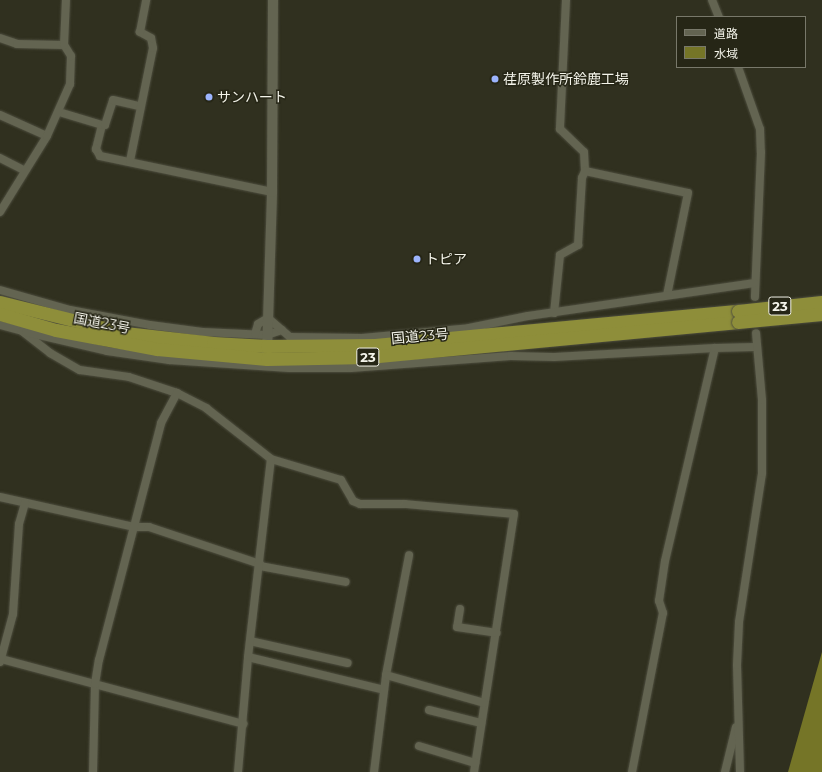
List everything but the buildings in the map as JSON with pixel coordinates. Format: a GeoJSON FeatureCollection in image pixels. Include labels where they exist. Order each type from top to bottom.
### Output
{"type":"FeatureCollection","features":[{"type":"Feature","properties":{"kind":"highway","name":"国道23号"},"geometry":{"type":"LineString","coordinates":[[0,302],[125,333],[203,337],[267,347],[368,357],[738,316],[822,302]]}},
{"type":"Feature","properties":{"kind":"highway","name":"国道23号"},"geometry":{"type":"LineString","coordinates":[[0,314],[56,330],[157,349],[267,347]]}},
{"type":"Feature","properties":{"kind":"highway","name":"国道23号"},"geometry":{"type":"LineString","coordinates":[[738,316],[822,314]]}},
{"type":"Feature","properties":{"kind":"street"},"geometry":{"type":"LineString","coordinates":[[0,212],[24,170],[47,136],[59,112],[72,71],[71,56],[64,45],[66,0]]}},
{"type":"Feature","properties":{"kind":"street"},"geometry":{"type":"LineString","coordinates":[[130,161],[153,43],[151,38],[140,32],[146,0]]}},
{"type":"Feature","properties":{"kind":"street"},"geometry":{"type":"LineString","coordinates":[[267,347],[272,192],[273,0]]}},
{"type":"Feature","properties":{"kind":"street"},"geometry":{"type":"LineString","coordinates":[[554,313],[560,254],[578,245],[582,178],[585,172],[584,152],[560,129],[566,0]]}},
{"type":"Feature","properties":{"kind":"street"},"geometry":{"type":"LineString","coordinates":[[712,0],[719,16]]}},
{"type":"Feature","properties":{"kind":"street"},"geometry":{"type":"LineString","coordinates":[[0,38],[18,44],[64,45]]}},
{"type":"Feature","properties":{"kind":"street"},"geometry":{"type":"LineString","coordinates":[[738,68],[752,104],[760,137],[755,297]]}},
{"type":"Feature","properties":{"kind":"street"},"geometry":{"type":"LineString","coordinates":[[140,106],[113,100],[105,125],[102,125],[96,149],[100,156],[130,161],[272,192]]}},
{"type":"Feature","properties":{"kind":"street"},"geometry":{"type":"LineString","coordinates":[[59,112],[102,125]]}},
{"type":"Feature","properties":{"kind":"street"},"geometry":{"type":"LineString","coordinates":[[0,115],[47,136]]}},
{"type":"Feature","properties":{"kind":"street"},"geometry":{"type":"LineString","coordinates":[[0,158],[24,170]]}},
{"type":"Feature","properties":{"kind":"street"},"geometry":{"type":"LineString","coordinates":[[585,172],[688,193],[667,295]]}},
{"type":"Feature","properties":{"kind":"street"},"geometry":{"type":"LineString","coordinates":[[268,318],[290,337],[362,338],[469,328],[667,295],[755,283]]}},
{"type":"Feature","properties":{"kind":"street"},"geometry":{"type":"LineString","coordinates":[[0,290],[109,318],[203,337],[255,334]]}},
{"type":"Feature","properties":{"kind":"street"},"geometry":{"type":"LineString","coordinates":[[255,334],[258,324],[268,318]]}},
{"type":"Feature","properties":{"kind":"street"},"geometry":{"type":"LineString","coordinates":[[0,325],[107,351],[169,360],[289,368],[350,368],[511,356],[554,357],[755,347]]}},
{"type":"Feature","properties":{"kind":"street"},"geometry":{"type":"LineString","coordinates":[[267,347],[282,330]]}},
{"type":"Feature","properties":{"kind":"street"},"geometry":{"type":"LineString","coordinates":[[22,331],[50,353],[80,370],[129,377],[177,393],[206,408],[271,459],[341,480],[353,501],[360,504],[405,504],[514,514],[497,633],[484,702],[474,772]]}},
{"type":"Feature","properties":{"kind":"street"},"geometry":{"type":"LineString","coordinates":[[255,334],[267,347]]}},
{"type":"Feature","properties":{"kind":"street"},"geometry":{"type":"LineString","coordinates":[[740,772],[738,723],[739,622],[762,473],[762,400],[755,347],[756,334]]}},
{"type":"Feature","properties":{"kind":"street"},"geometry":{"type":"LineString","coordinates":[[632,772],[663,613],[659,601],[665,561],[715,348]]}},
{"type":"Feature","properties":{"kind":"street"},"geometry":{"type":"LineString","coordinates":[[93,772],[95,684],[99,660],[161,423],[177,393]]}},
{"type":"Feature","properties":{"kind":"street"},"geometry":{"type":"LineString","coordinates":[[238,772],[248,657],[260,565],[271,459]]}},
{"type":"Feature","properties":{"kind":"street"},"geometry":{"type":"LineString","coordinates":[[0,497],[134,527],[148,527],[260,565],[346,582]]}},
{"type":"Feature","properties":{"kind":"street"},"geometry":{"type":"LineString","coordinates":[[25,503],[19,524],[13,614],[1,660],[243,724]]}},
{"type":"Feature","properties":{"kind":"street"},"geometry":{"type":"LineString","coordinates":[[374,772],[386,675],[408,555]]}},
{"type":"Feature","properties":{"kind":"street"},"geometry":{"type":"LineString","coordinates":[[460,610],[457,627],[497,633]]}},
{"type":"Feature","properties":{"kind":"street"},"geometry":{"type":"LineString","coordinates":[[250,641],[348,663]]}},
{"type":"Feature","properties":{"kind":"street"},"geometry":{"type":"LineString","coordinates":[[248,657],[384,690]]}},
{"type":"Feature","properties":{"kind":"street"},"geometry":{"type":"LineString","coordinates":[[386,675],[484,702]]}},
{"type":"Feature","properties":{"kind":"street"},"geometry":{"type":"LineString","coordinates":[[429,710],[481,723]]}},
{"type":"Feature","properties":{"kind":"street"},"geometry":{"type":"LineString","coordinates":[[725,772],[731,752],[733,732],[738,723]]}},
{"type":"Feature","properties":{"kind":"street"},"geometry":{"type":"LineString","coordinates":[[419,746],[475,762]]}},
{"type":"Feature","properties":{"kind":"water"},"geometry":{"type":"Polygon","coordinates":[[[822,652],[822,772],[788,772],[822,652]]]}},
{"type":"Feature","properties":{"kind":"place","name":"荏原製作所鈴鹿工場"},"geometry":{"type":"Point","coordinates":[495,79]}},
{"type":"Feature","properties":{"kind":"place","name":"サンハート"},"geometry":{"type":"Point","coordinates":[209,97]}},
{"type":"Feature","properties":{"kind":"place","name":"トピア"},"geometry":{"type":"Point","coordinates":[417,259]}}]}
